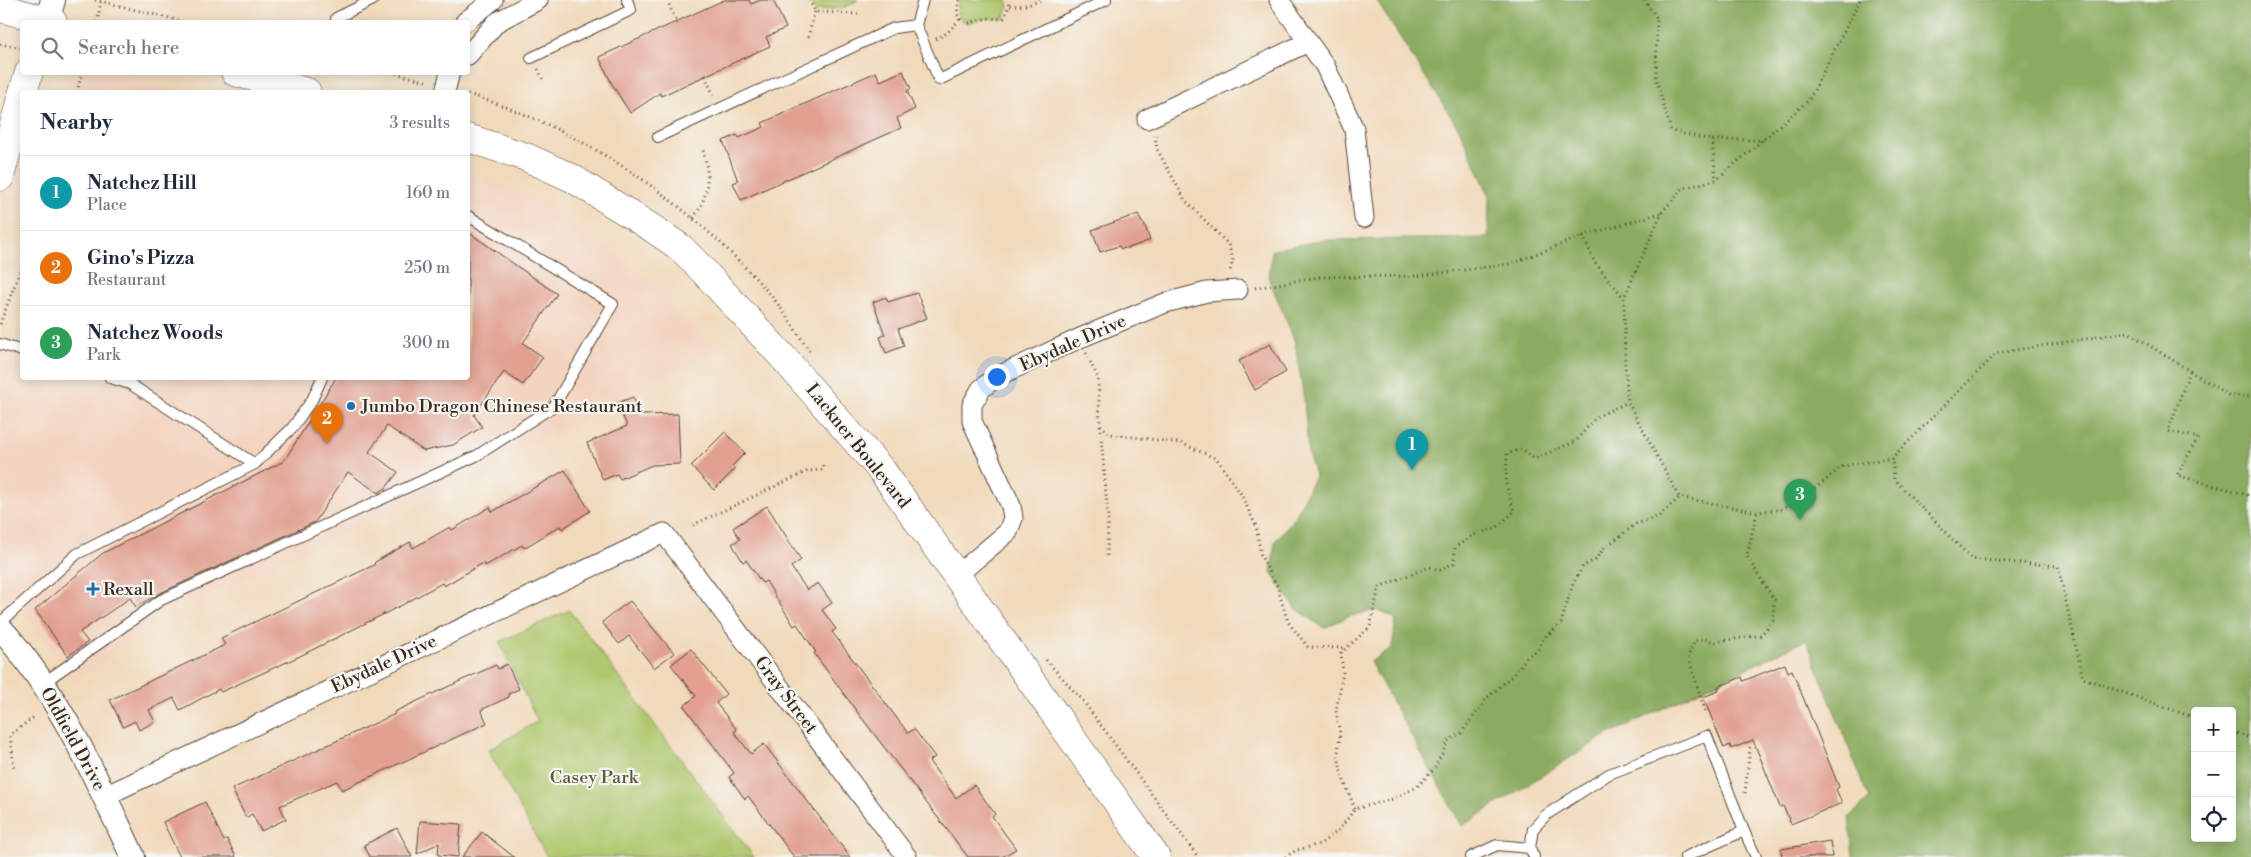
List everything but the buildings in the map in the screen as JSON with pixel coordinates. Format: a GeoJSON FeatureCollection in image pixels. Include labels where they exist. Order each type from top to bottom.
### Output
{"type":"FeatureCollection","features":[{"type":"Feature","properties":{"kind":"main road"},"geometry":{"type":"LineString","coordinates":[[0,8],[50,16]]}},
{"type":"Feature","properties":{"kind":"main road"},"geometry":{"type":"LineString","coordinates":[[24,90],[28,75]]}},
{"type":"Feature","properties":{"kind":"main road"},"geometry":{"type":"LineString","coordinates":[[245,75],[300,90]]}},
{"type":"Feature","properties":{"kind":"main road"},"geometry":{"type":"LineString","coordinates":[[0,176],[20,105]]}},
{"type":"Feature","properties":{"kind":"main road","name":"Lackner Boulevard"},"geometry":{"type":"LineString","coordinates":[[470,139],[526,157],[572,178],[681,248],[781,355],[883,472],[1156,857]]}},
{"type":"Feature","properties":{"kind":"street"},"geometry":{"type":"LineString","coordinates":[[468,20],[493,0]]}},
{"type":"Feature","properties":{"kind":"street"},"geometry":{"type":"LineString","coordinates":[[470,53],[497,22],[538,0]]}},
{"type":"Feature","properties":{"kind":"street"},"geometry":{"type":"LineString","coordinates":[[1279,0],[1325,66],[1354,129],[1364,218]]}},
{"type":"Feature","properties":{"kind":"street"},"geometry":{"type":"LineString","coordinates":[[1152,116],[1308,42]]}},
{"type":"Feature","properties":{"kind":"street","name":"Ebydale Drive"},"geometry":{"type":"LineString","coordinates":[[957,575],[1008,532],[1013,518],[1011,506],[972,421],[972,405],[981,389],[996,377],[1080,338],[1165,303],[1231,290]]}},
{"type":"Feature","properties":{"kind":"street","name":"Ebydale Drive"},"geometry":{"type":"LineString","coordinates":[[104,796],[664,533]]}},
{"type":"Feature","properties":{"kind":"street","name":"Gray Street"},"geometry":{"type":"LineString","coordinates":[[664,533],[907,857]]}},
{"type":"Feature","properties":{"kind":"street","name":"Oldfield Drive"},"geometry":{"type":"LineString","coordinates":[[0,628],[24,655],[72,733],[133,857]]}},
{"type":"Feature","properties":{"kind":"lane"},"geometry":{"type":"LineString","coordinates":[[336,18],[373,0]]}},
{"type":"Feature","properties":{"kind":"lane"},"geometry":{"type":"LineString","coordinates":[[531,58],[631,10],[627,0]]}},
{"type":"Feature","properties":{"kind":"lane"},"geometry":{"type":"LineString","coordinates":[[922,0],[916,25],[939,80],[1106,0]]}},
{"type":"Feature","properties":{"kind":"lane"},"geometry":{"type":"LineString","coordinates":[[658,137],[894,28],[916,25]]}},
{"type":"Feature","properties":{"kind":"lane"},"geometry":{"type":"LineString","coordinates":[[42,683],[162,600],[476,456],[554,406],[613,304],[470,217]]}},
{"type":"Feature","properties":{"kind":"lane"},"geometry":{"type":"LineString","coordinates":[[0,344],[20,350]]}},
{"type":"Feature","properties":{"kind":"lane"},"geometry":{"type":"LineString","coordinates":[[117,380],[130,384],[255,464]]}},
{"type":"Feature","properties":{"kind":"lane"},"geometry":{"type":"LineString","coordinates":[[0,624],[77,554],[255,464],[292,428],[312,400],[321,380]]}},
{"type":"Feature","properties":{"kind":"lane"},"geometry":{"type":"LineString","coordinates":[[1471,857],[1497,845],[1532,853],[1533,829],[1546,815],[1609,774],[1707,736],[1756,857]]}},
{"type":"Feature","properties":{"kind":"lane"},"geometry":{"type":"LineString","coordinates":[[1685,857],[1744,831]]}},
{"type":"Feature","properties":{"kind":"path"},"geometry":{"type":"LineString","coordinates":[[94,0],[177,20]]}},
{"type":"Feature","properties":{"kind":"path"},"geometry":{"type":"LineString","coordinates":[[668,0],[678,26]]}},
{"type":"Feature","properties":{"kind":"path"},"geometry":{"type":"LineString","coordinates":[[808,38],[815,11],[809,0]]}},
{"type":"Feature","properties":{"kind":"path"},"geometry":{"type":"LineString","coordinates":[[959,0],[957,14],[966,23],[974,23],[982,19],[996,20],[1004,18],[1010,6],[1008,0]]}},
{"type":"Feature","properties":{"kind":"path"},"geometry":{"type":"LineString","coordinates":[[1010,6],[1041,0]]}},
{"type":"Feature","properties":{"kind":"path"},"geometry":{"type":"LineString","coordinates":[[1644,0],[1657,18],[1656,78],[1671,131],[1712,140],[1764,140]]}},
{"type":"Feature","properties":{"kind":"path"},"geometry":{"type":"LineString","coordinates":[[1679,497],[1628,402],[1625,364],[1624,298],[1662,212],[1683,188],[1716,180],[1809,100],[1860,0]]}},
{"type":"Feature","properties":{"kind":"path"},"geometry":{"type":"LineString","coordinates":[[98,20],[101,2]]}},
{"type":"Feature","properties":{"kind":"path"},"geometry":{"type":"LineString","coordinates":[[815,11],[859,14]]}},
{"type":"Feature","properties":{"kind":"path"},"geometry":{"type":"LineString","coordinates":[[933,41],[947,33],[960,19]]}},
{"type":"Feature","properties":{"kind":"path"},"geometry":{"type":"LineString","coordinates":[[0,44],[20,48]]}},
{"type":"Feature","properties":{"kind":"path"},"geometry":{"type":"LineString","coordinates":[[78,90],[81,75]]}},
{"type":"Feature","properties":{"kind":"path"},"geometry":{"type":"LineString","coordinates":[[705,76],[719,108]]}},
{"type":"Feature","properties":{"kind":"path"},"geometry":{"type":"LineString","coordinates":[[1152,116],[1157,149],[1185,200],[1192,209],[1224,238],[1232,251],[1231,290],[1281,285],[1318,277],[1417,276],[1510,264],[1583,236],[1662,212]]}},
{"type":"Feature","properties":{"kind":"path"},"geometry":{"type":"LineString","coordinates":[[1712,140],[1716,180]]}},
{"type":"Feature","properties":{"kind":"path"},"geometry":{"type":"LineString","coordinates":[[693,218],[701,208],[707,190],[707,162],[702,147]]}},
{"type":"Feature","properties":{"kind":"path"},"geometry":{"type":"LineString","coordinates":[[1583,236],[1595,263],[1624,298]]}},
{"type":"Feature","properties":{"kind":"path"},"geometry":{"type":"LineString","coordinates":[[0,324],[20,271]]}},
{"type":"Feature","properties":{"kind":"path"},"geometry":{"type":"LineString","coordinates":[[1679,497],[1757,512],[1783,509],[1813,490],[1843,466],[1892,458],[1997,353],[2128,332],[2230,396],[2251,396]]}},
{"type":"Feature","properties":{"kind":"path"},"geometry":{"type":"LineString","coordinates":[[1080,338],[1098,378],[1108,516],[1107,558]]}},
{"type":"Feature","properties":{"kind":"path"},"geometry":{"type":"LineString","coordinates":[[2190,371],[2168,431],[2198,438],[2177,475],[2251,496]]}},
{"type":"Feature","properties":{"kind":"path"},"geometry":{"type":"LineString","coordinates":[[1355,810],[1341,773],[1338,754],[1340,734],[1336,711],[1343,673],[1341,652],[1370,626],[1379,587],[1429,567],[1440,570],[1454,563],[1455,547],[1477,533],[1495,529],[1514,512],[1506,484],[1507,454],[1522,449],[1534,458],[1576,441],[1596,417],[1628,402]]}},
{"type":"Feature","properties":{"kind":"path"},"geometry":{"type":"LineString","coordinates":[[1100,424],[1109,434],[1181,443],[1217,459],[1241,494],[1256,526],[1261,556],[1277,586],[1288,622],[1308,647],[1344,648]]}},
{"type":"Feature","properties":{"kind":"path"},"geometry":{"type":"LineString","coordinates":[[1892,458],[1894,479],[1972,559],[2058,566],[2083,678],[2191,717]]}},
{"type":"Feature","properties":{"kind":"path"},"geometry":{"type":"LineString","coordinates":[[693,525],[808,471],[822,470],[823,465]]}},
{"type":"Feature","properties":{"kind":"path"},"geometry":{"type":"LineString","coordinates":[[1285,857],[1292,852],[1320,844],[1338,831],[1355,810],[1393,799],[1417,787],[1435,768],[1448,741],[1461,733],[1488,697],[1514,674],[1527,657],[1538,650],[1543,639],[1561,623],[1573,584],[1583,566],[1595,560],[1604,548],[1636,524],[1659,516],[1679,497]]}},
{"type":"Feature","properties":{"kind":"path"},"geometry":{"type":"LineString","coordinates":[[1704,711],[1688,656],[1695,641],[1704,639],[1714,642],[1761,635],[1773,620],[1774,600],[1748,556],[1757,512]]}},
{"type":"Feature","properties":{"kind":"path"},"geometry":{"type":"LineString","coordinates":[[1041,654],[1083,701],[1198,857]]}},
{"type":"Feature","properties":{"kind":"path"},"geometry":{"type":"LineString","coordinates":[[14,767],[10,735],[35,716]]}},
{"type":"Feature","properties":{"kind":"path"},"geometry":{"type":"LineString","coordinates":[[2236,733],[2251,738]]}},
{"type":"Feature","properties":{"kind":"path"},"geometry":{"type":"LineString","coordinates":[[1744,799],[1750,747]]}},
{"type":"Feature","properties":{"kind":"shaded area"},"geometry":{"type":"Polygon","coordinates":[[[84,75],[115,75],[172,90],[80,90],[84,75]]]}},
{"type":"Feature","properties":{"kind":"shaded area"},"geometry":{"type":"Polygon","coordinates":[[[470,173],[543,201],[638,270],[718,350],[465,477],[159,618],[73,684],[36,626],[0,587],[0,391],[20,316],[20,380],[470,380],[470,173]]]}},
{"type":"Feature","properties":{"kind":"green space"},"geometry":{"type":"Polygon","coordinates":[[[809,0],[858,0],[846,7],[815,11],[809,0]]]}},
{"type":"Feature","properties":{"kind":"green space"},"geometry":{"type":"Polygon","coordinates":[[[959,0],[1007,0],[1009,6],[1004,18],[985,18],[966,23],[957,14],[959,0]]]}},
{"type":"Feature","properties":{"kind":"green space"},"geometry":{"type":"Polygon","coordinates":[[[1376,0],[2251,0],[2251,857],[1853,857],[1849,817],[1869,799],[1806,640],[1603,737],[1462,826],[1370,662],[1392,648],[1396,619],[1376,610],[1347,617],[1324,628],[1295,608],[1271,572],[1275,541],[1295,517],[1315,476],[1308,453],[1304,400],[1295,342],[1269,279],[1272,250],[1323,240],[1488,238],[1489,195],[1459,129],[1376,0]]]}},
{"type":"Feature","properties":{"kind":"green space","name":"Casey Park"},"geometry":{"type":"Polygon","coordinates":[[[569,610],[754,857],[547,857],[488,750],[538,721],[499,642],[569,610]]]}},
{"type":"Feature","properties":{"kind":"place","name":"Jumbo Dragon Chinese Restaurant"},"geometry":{"type":"Point","coordinates":[351,406]}},
{"type":"Feature","properties":{"kind":"place","name":"Gino's Pizza"},"geometry":{"type":"Point","coordinates":[327,444]}},
{"type":"Feature","properties":{"kind":"place","name":"Natchez Hill"},"geometry":{"type":"Point","coordinates":[1412,470]}},
{"type":"Feature","properties":{"kind":"place","name":"Natchez Woods"},"geometry":{"type":"Point","coordinates":[1800,520]}},
{"type":"Feature","properties":{"kind":"place","name":"Rexall"},"geometry":{"type":"Point","coordinates":[93,589]}}]}
